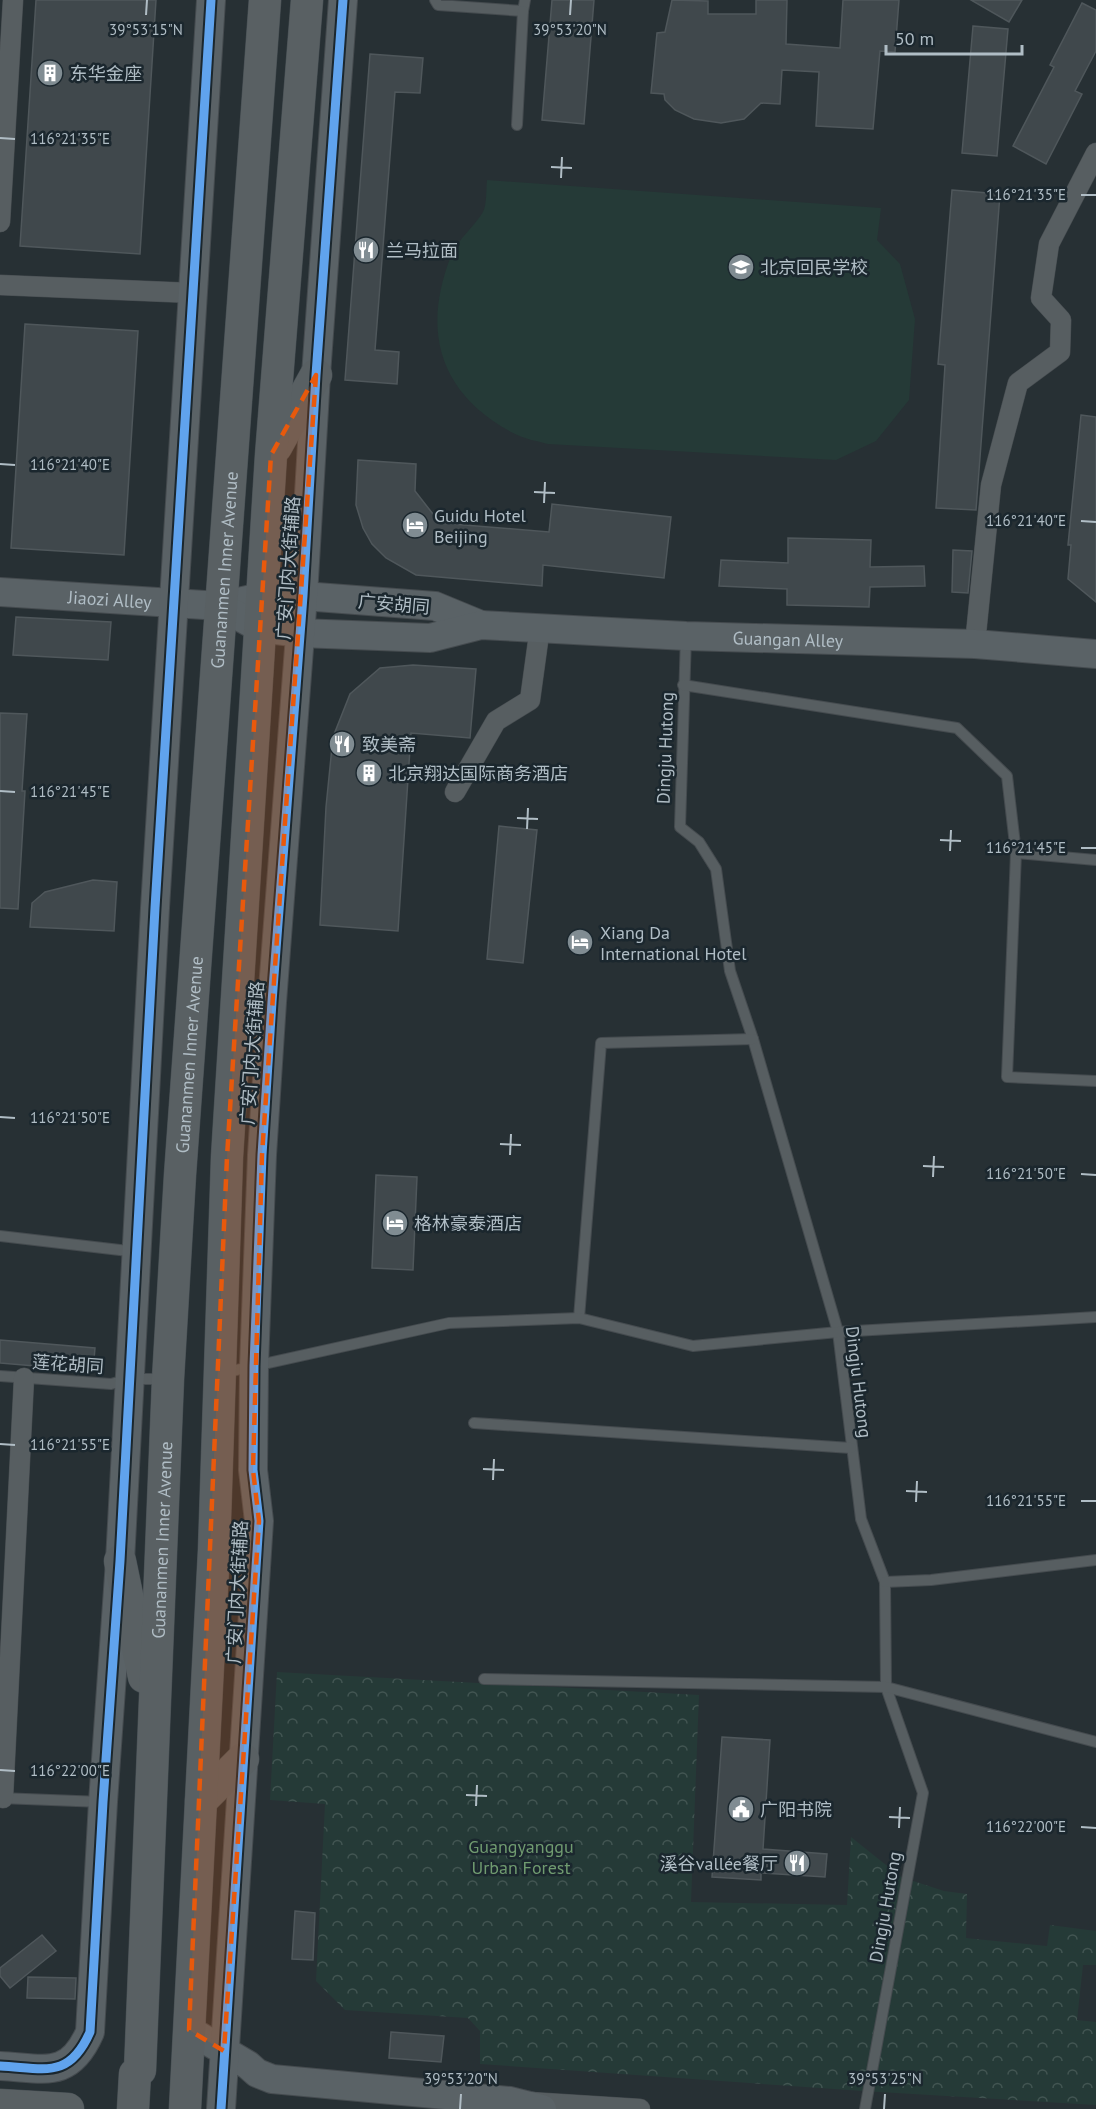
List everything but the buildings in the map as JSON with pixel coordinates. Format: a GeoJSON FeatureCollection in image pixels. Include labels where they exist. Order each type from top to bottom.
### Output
{"type":"FeatureCollection","features":[{"type":"Feature","properties":{"kind":"main road","name":"Guananmen Inner Avenue"},"geometry":{"type":"LineString","coordinates":[[133,2109],[135,2074],[140,2070],[168,1379],[180,1164],[265,0]]}},
{"type":"Feature","properties":{"kind":"main road"},"geometry":{"type":"LineString","coordinates":[[185,2109],[214,1550],[227,1156],[261,597],[308,4]]}},
{"type":"Feature","properties":{"kind":"main road"},"geometry":{"type":"LineString","coordinates":[[271,455],[316,375]]}},
{"type":"Feature","properties":{"kind":"main road"},"geometry":{"type":"LineString","coordinates":[[120,1561],[154,1726]]}},
{"type":"Feature","properties":{"kind":"main road"},"geometry":{"type":"LineString","coordinates":[[201,1801],[243,1759]]}},
{"type":"Feature","properties":{"kind":"main road"},"geometry":{"type":"LineString","coordinates":[[0,2105],[68,2109]]}},
{"type":"Feature","properties":{"kind":"street"},"geometry":{"type":"LineString","coordinates":[[0,222],[14,0]]}},
{"type":"Feature","properties":{"kind":"street"},"geometry":{"type":"LineString","coordinates":[[0,2066],[53,2069],[61,2066],[72,2061],[82,2049],[90,2032],[102,1802],[120,1561],[138,1252],[154,908],[211,0]]}},
{"type":"Feature","properties":{"kind":"street","name":"广安门内大街辅路"},"geometry":{"type":"LineString","coordinates":[[221,2109],[236,2058],[226,2016],[259,1521],[253,1470],[254,1366],[262,1155],[343,0]]}},
{"type":"Feature","properties":{"kind":"street"},"geometry":{"type":"LineString","coordinates":[[975,644],[991,486],[1018,382],[1060,352],[1062,320],[1041,298],[1049,244],[1096,153]]}},
{"type":"Feature","properties":{"kind":"street"},"geometry":{"type":"LineString","coordinates":[[0,285],[193,293]]}},
{"type":"Feature","properties":{"kind":"street","name":"Jiaozi Alley"},"geometry":{"type":"LineString","coordinates":[[0,592],[219,606]]}},
{"type":"Feature","properties":{"kind":"street","name":"广安胡同"},"geometry":{"type":"LineString","coordinates":[[219,606],[261,597],[303,596],[435,606],[481,625]]}},
{"type":"Feature","properties":{"kind":"street"},"geometry":{"type":"LineString","coordinates":[[219,606],[260,628]]}},
{"type":"Feature","properties":{"kind":"street","name":"广安胡同"},"geometry":{"type":"LineString","coordinates":[[260,628],[300,633],[430,638],[481,625]]}},
{"type":"Feature","properties":{"kind":"street","name":"Guangan Alley"},"geometry":{"type":"LineString","coordinates":[[481,625],[686,636],[975,644],[1096,654]]}},
{"type":"Feature","properties":{"kind":"street"},"geometry":{"type":"LineString","coordinates":[[455,792],[496,721],[530,700],[540,627]]}},
{"type":"Feature","properties":{"kind":"street"},"geometry":{"type":"LineString","coordinates":[[2,1798],[24,1378]]}},
{"type":"Feature","properties":{"kind":"street"},"geometry":{"type":"LineString","coordinates":[[189,2030],[257,2073],[272,2079],[510,2101],[640,2109]]}},
{"type":"Feature","properties":{"kind":"street"},"geometry":{"type":"LineString","coordinates":[[510,2101],[542,2109]]}},
{"type":"Feature","properties":{"kind":"lane"},"geometry":{"type":"LineString","coordinates":[[435,0],[438,5],[524,6],[517,125]]}},
{"type":"Feature","properties":{"kind":"lane","name":"Dingju Hutong"},"geometry":{"type":"LineString","coordinates":[[686,636],[680,826],[699,842],[716,869],[730,971],[753,1039],[838,1332],[861,1519],[885,1582],[886,1687],[923,1793],[864,2109]]}},
{"type":"Feature","properties":{"kind":"lane"},"geometry":{"type":"LineString","coordinates":[[683,685],[957,728],[1007,776],[1016,853],[1006,1077],[1096,1081]]}},
{"type":"Feature","properties":{"kind":"lane"},"geometry":{"type":"LineString","coordinates":[[1016,853],[1096,860]]}},
{"type":"Feature","properties":{"kind":"lane"},"geometry":{"type":"LineString","coordinates":[[579,1318],[601,1043],[753,1039]]}},
{"type":"Feature","properties":{"kind":"lane"},"geometry":{"type":"LineString","coordinates":[[0,1236],[138,1252]]}},
{"type":"Feature","properties":{"kind":"lane"},"geometry":{"type":"LineString","coordinates":[[220,1374],[449,1323],[579,1318],[693,1346],[838,1332],[1096,1317]]}},
{"type":"Feature","properties":{"kind":"lane","name":"莲花胡同"},"geometry":{"type":"LineString","coordinates":[[0,1376],[111,1384],[129,1380],[168,1379]]}},
{"type":"Feature","properties":{"kind":"lane"},"geometry":{"type":"LineString","coordinates":[[474,1423],[851,1448]]}},
{"type":"Feature","properties":{"kind":"lane"},"geometry":{"type":"LineString","coordinates":[[885,1582],[931,1580],[1096,1560]]}},
{"type":"Feature","properties":{"kind":"lane"},"geometry":{"type":"LineString","coordinates":[[484,1680],[886,1687],[1096,1742]]}},
{"type":"Feature","properties":{"kind":"lane"},"geometry":{"type":"LineString","coordinates":[[2,1798],[102,1802]]}},
{"type":"Feature","properties":{"kind":"highlighted area"},"geometry":{"type":"Polygon","coordinates":[[[316,375],[262,1155],[253,1470],[259,1521],[224,2051],[189,2030],[227,1157],[271,455],[316,375]]]}},
{"type":"Feature","properties":{"kind":"green space"},"geometry":{"type":"Polygon","coordinates":[[[487,180],[881,208],[877,240],[900,264],[915,319],[909,400],[876,441],[836,460],[548,444],[513,433],[488,417],[468,400],[453,380],[443,358],[438,335],[438,310],[442,284],[454,250],[483,212],[487,180]]]}},
{"type":"Feature","properties":{"kind":"green space","name":"Guangyanggu Urban Forest"},"geometry":{"type":"Polygon","coordinates":[[[277,1672],[699,1695],[691,1902],[847,1905],[851,1837],[901,1877],[944,1891],[967,1894],[966,1938],[1047,1946],[1050,1925],[1096,1931],[1096,1965],[1083,1965],[1077,2020],[1096,2022],[1096,2105],[480,2064],[480,2031],[468,2018],[345,2010],[316,1981],[325,1804],[270,1800],[277,1672]]]}},
{"type":"Feature","properties":{"kind":"cycle path"},"geometry":{"type":"LineString","coordinates":[[0,2066],[54,2068],[73,2058],[90,2032],[120,1561],[155,908],[211,0]]}},
{"type":"Feature","properties":{"kind":"cycle path"},"geometry":{"type":"LineString","coordinates":[[221,2109],[259,1521],[253,1470],[254,1366],[262,1155],[343,0]]}},
{"type":"Feature","properties":{"kind":"place","name":"东华金座"},"geometry":{"type":"Point","coordinates":[50,73]}},
{"type":"Feature","properties":{"kind":"place","name":"兰马拉面"},"geometry":{"type":"Point","coordinates":[366,250]}},
{"type":"Feature","properties":{"kind":"place","name":"北京回民学校"},"geometry":{"type":"Point","coordinates":[741,267]}},
{"type":"Feature","properties":{"kind":"place","name":"Guidu Hotel Beijing"},"geometry":{"type":"Point","coordinates":[415,525]}},
{"type":"Feature","properties":{"kind":"place","name":"致美斋"},"geometry":{"type":"Point","coordinates":[342,744]}},
{"type":"Feature","properties":{"kind":"place","name":"北京翔达国际商务酒店"},"geometry":{"type":"Point","coordinates":[369,773]}},
{"type":"Feature","properties":{"kind":"place","name":"Xiang Da International Hotel"},"geometry":{"type":"Point","coordinates":[580,942]}},
{"type":"Feature","properties":{"kind":"place","name":"格林豪泰酒店"},"geometry":{"type":"Point","coordinates":[395,1223]}},
{"type":"Feature","properties":{"kind":"place","name":"广阳书院"},"geometry":{"type":"Point","coordinates":[741,1809]}},
{"type":"Feature","properties":{"kind":"place","name":"溪谷vallée餐厅"},"geometry":{"type":"Point","coordinates":[797,1863]}}]}
